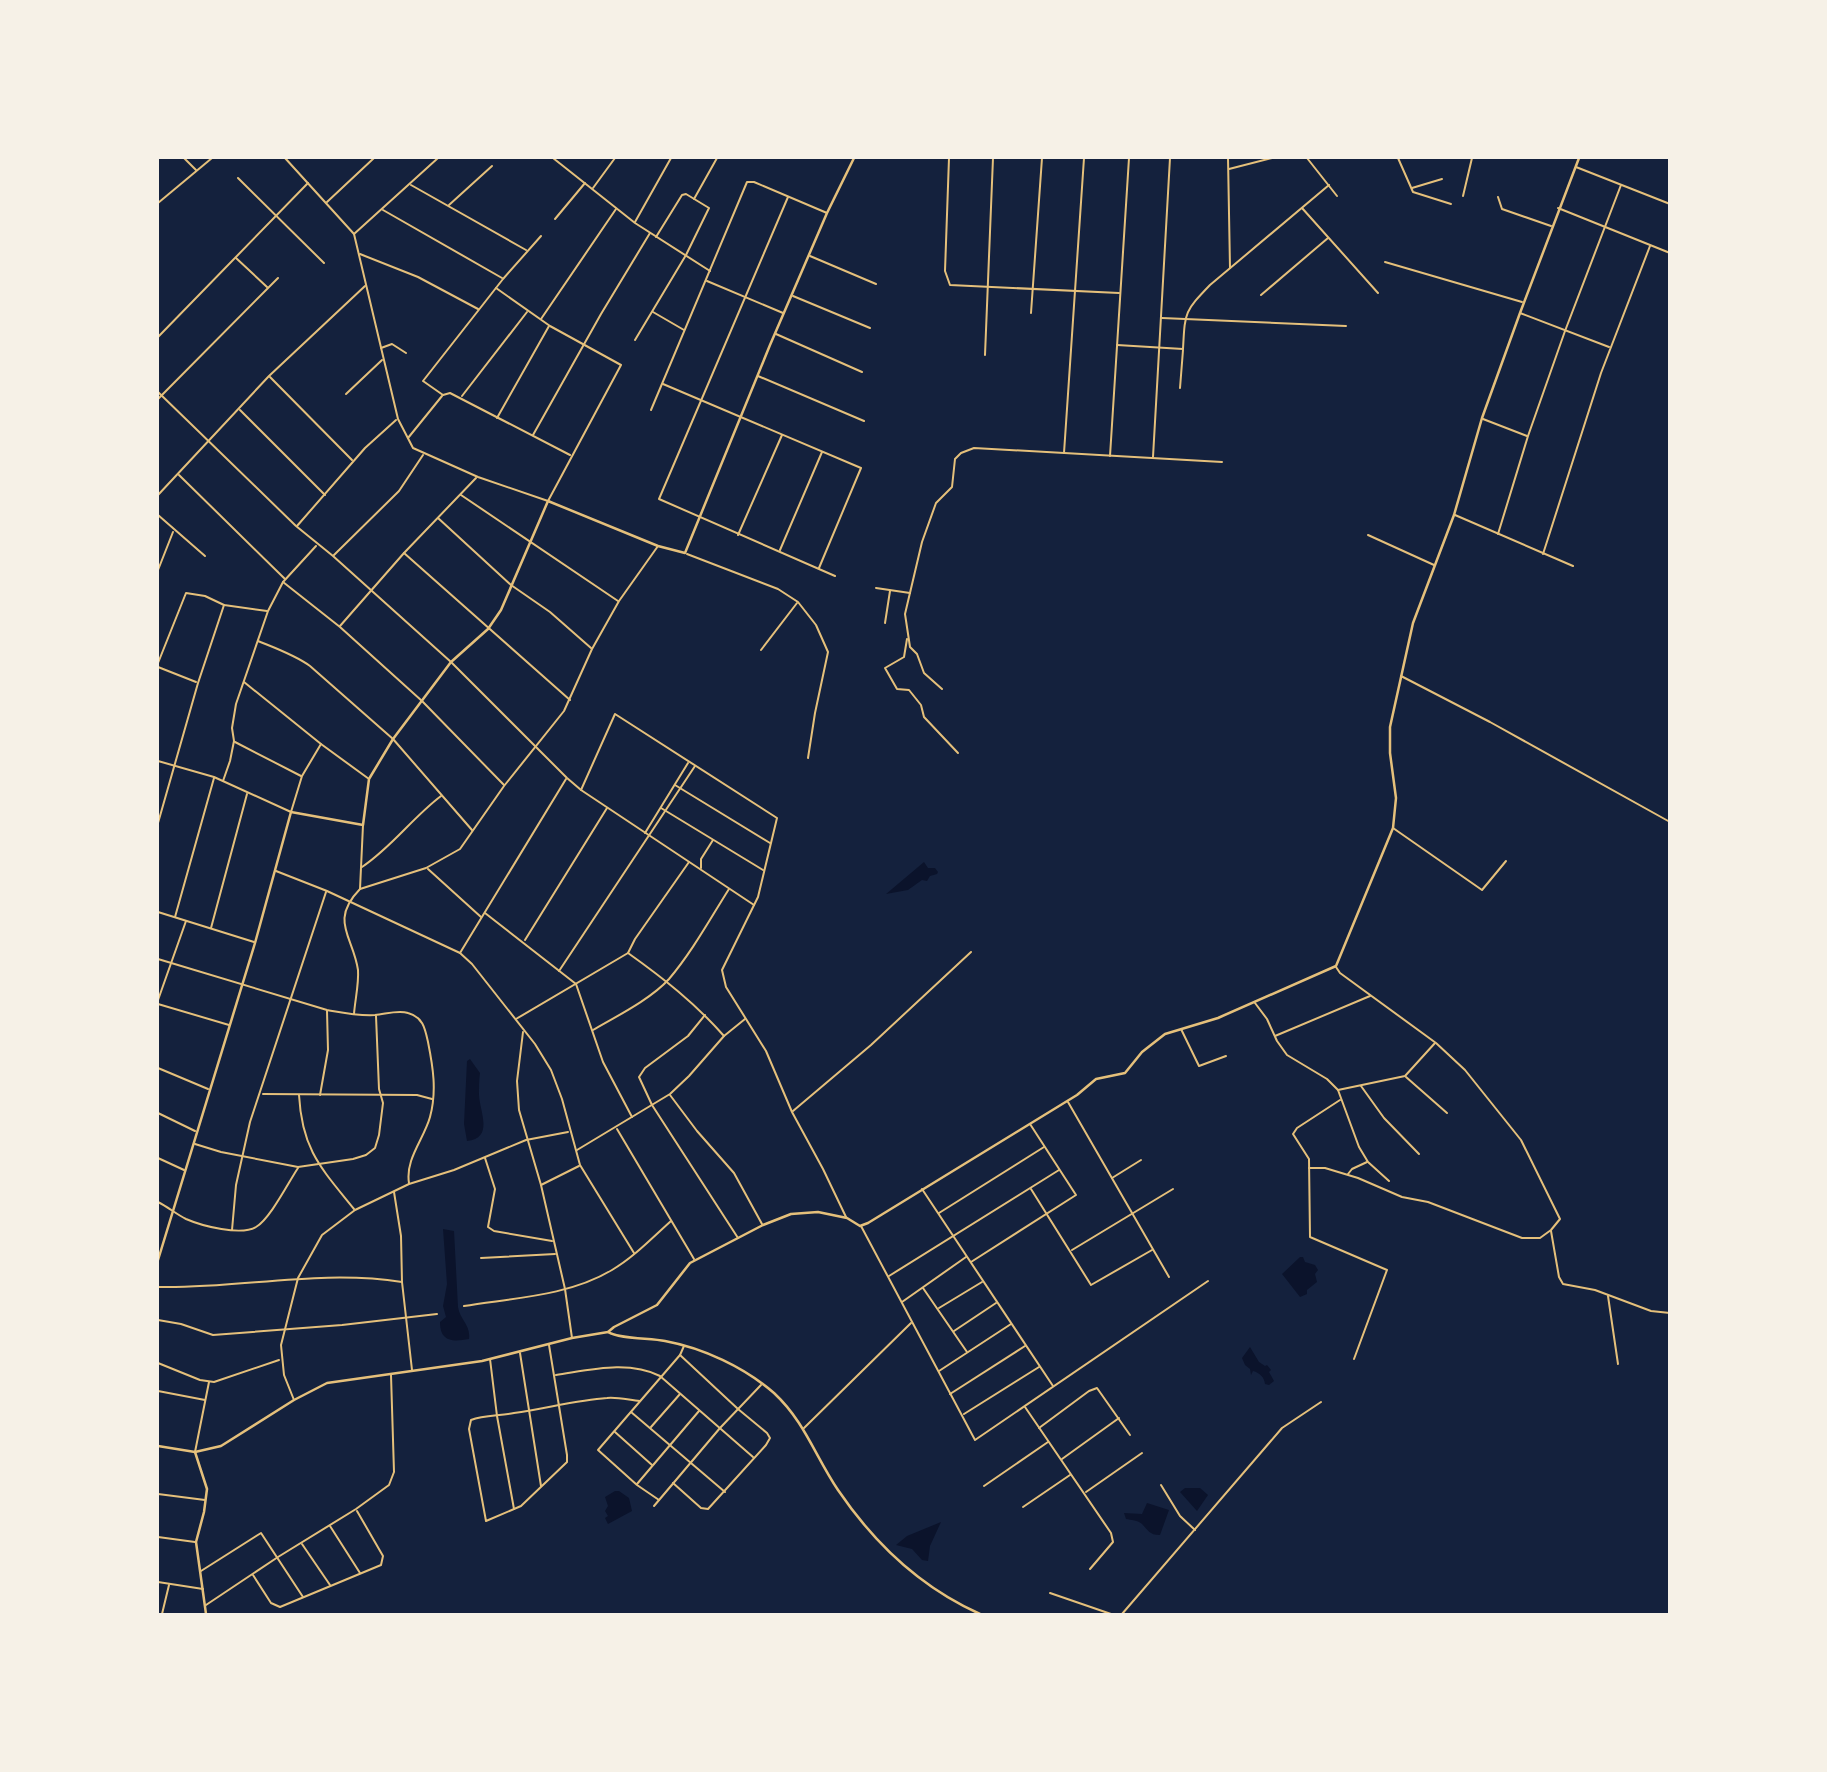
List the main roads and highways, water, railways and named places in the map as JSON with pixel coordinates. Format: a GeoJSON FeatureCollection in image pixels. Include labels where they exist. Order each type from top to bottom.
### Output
{"type":"FeatureCollection","features":[{"type":"Feature","properties":{"kind":"water"},"geometry":{"type":"Polygon","coordinates":[[[924,862],[928,868],[935,868],[937,874],[908,890],[886,894],[924,862]]]}},
{"type":"Feature","properties":{"kind":"water"},"geometry":{"type":"Polygon","coordinates":[[[470,1059],[480,1073],[479,1095],[484,1124],[480,1135],[467,1141],[464,1124],[467,1061],[470,1059]]]}},
{"type":"Feature","properties":{"kind":"water"},"geometry":{"type":"Polygon","coordinates":[[[443,1229],[454,1231],[458,1307],[469,1339],[448,1339],[442,1334],[440,1322],[446,1317],[443,1306],[447,1284],[443,1229]]]}},
{"type":"Feature","properties":{"kind":"water"},"geometry":{"type":"Polygon","coordinates":[[[1300,1257],[1315,1265],[1318,1270],[1315,1274],[1317,1282],[1307,1290],[1307,1294],[1300,1297],[1282,1274],[1300,1257]]]}},
{"type":"Feature","properties":{"kind":"water"},"geometry":{"type":"Polygon","coordinates":[[[1250,1347],[1259,1362],[1271,1370],[1269,1372],[1274,1381],[1269,1385],[1265,1384],[1258,1373],[1253,1371],[1251,1375],[1250,1369],[1245,1365],[1242,1358],[1250,1347]]]}},
{"type":"Feature","properties":{"kind":"water"},"geometry":{"type":"Polygon","coordinates":[[[1185,1488],[1200,1488],[1208,1495],[1197,1511],[1180,1492],[1185,1488]]]}},
{"type":"Feature","properties":{"kind":"water"},"geometry":{"type":"Polygon","coordinates":[[[615,1491],[629,1498],[632,1511],[608,1524],[605,1518],[608,1516],[605,1511],[608,1506],[605,1497],[615,1491]]]}},
{"type":"Feature","properties":{"kind":"water"},"geometry":{"type":"Polygon","coordinates":[[[1147,1503],[1169,1510],[1160,1535],[1151,1533],[1139,1522],[1126,1519],[1124,1513],[1142,1514],[1147,1503]]]}},
{"type":"Feature","properties":{"kind":"water"},"geometry":{"type":"Polygon","coordinates":[[[941,1522],[930,1546],[928,1561],[922,1560],[912,1549],[896,1545],[907,1536],[941,1522]]]}}]}
